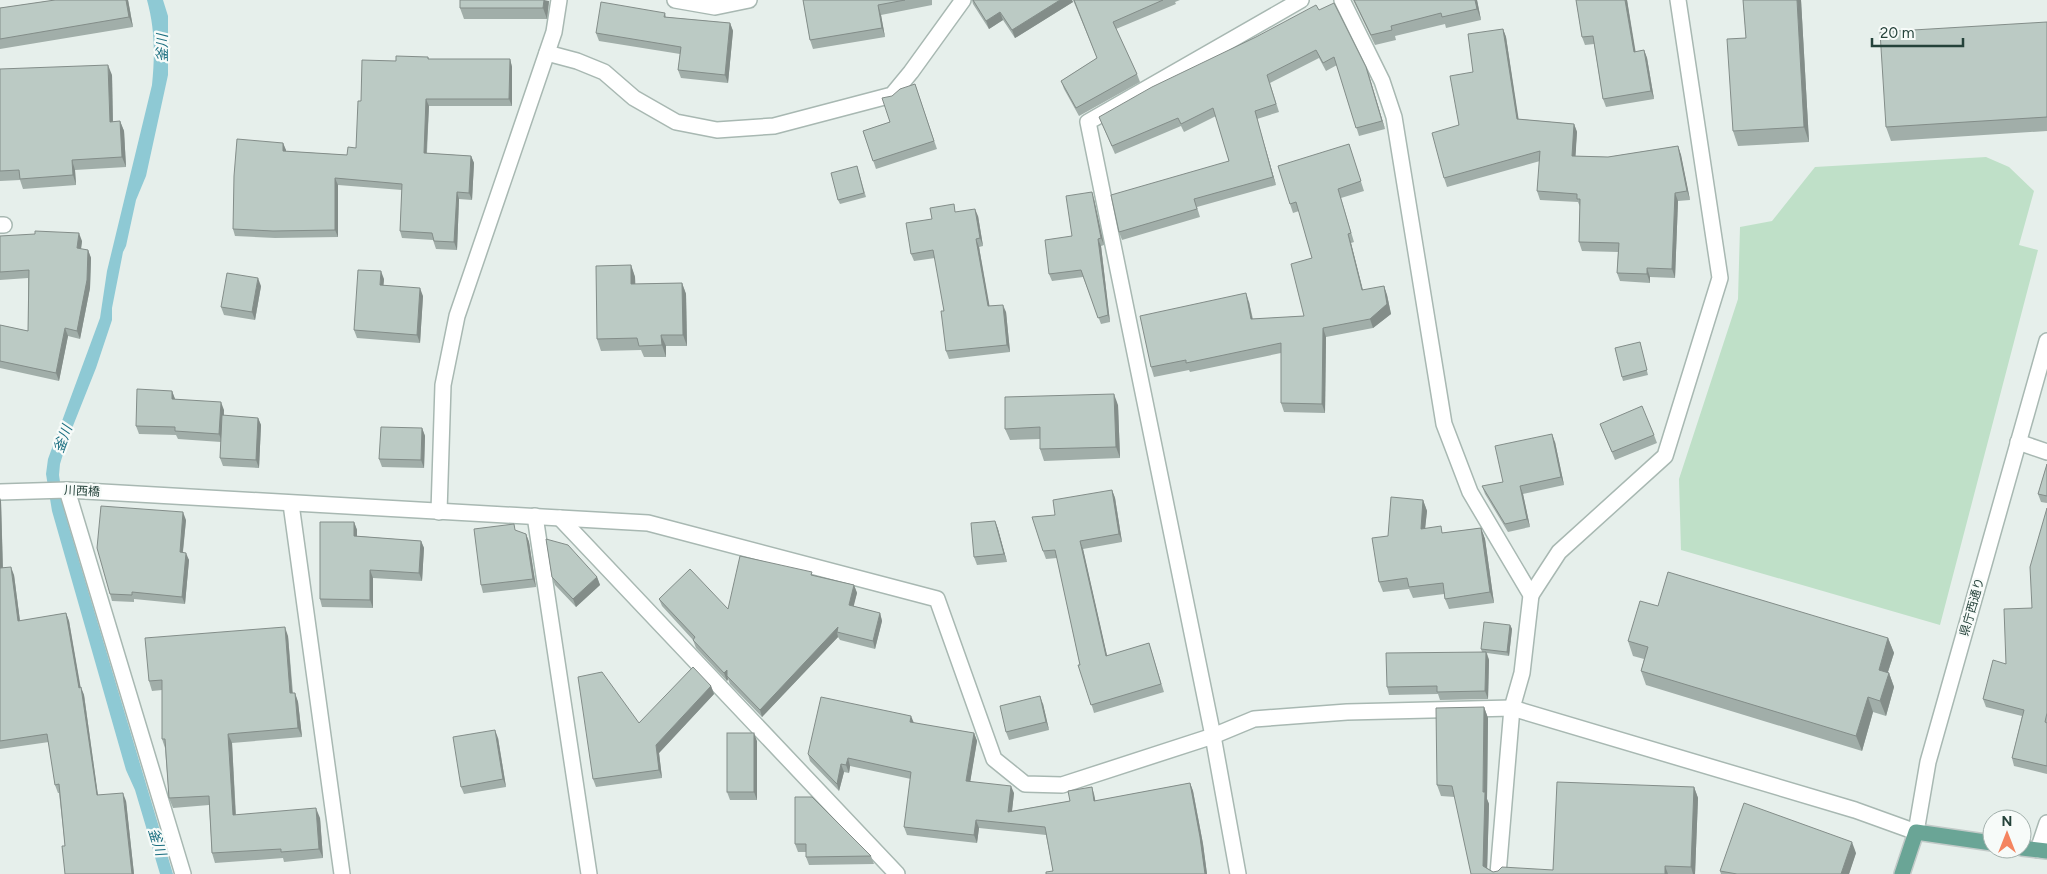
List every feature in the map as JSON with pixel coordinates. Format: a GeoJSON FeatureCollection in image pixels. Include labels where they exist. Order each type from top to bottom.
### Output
{"type":"FeatureCollection","features":[{"type":"Feature","properties":{"kind":"main road"},"geometry":{"type":"LineString","coordinates":[[1916,832],[1982,842]]}},
{"type":"Feature","properties":{"kind":"main road","name":"県庁西通り"},"geometry":{"type":"LineString","coordinates":[[1902,874],[1916,832]]}},
{"type":"Feature","properties":{"kind":"street"},"geometry":{"type":"LineString","coordinates":[[439,512],[443,385],[457,316],[554,32],[559,0]]}},
{"type":"Feature","properties":{"kind":"street"},"geometry":{"type":"LineString","coordinates":[[675,0],[715,7],[749,0]]}},
{"type":"Feature","properties":{"kind":"street"},"geometry":{"type":"LineString","coordinates":[[547,53],[577,61],[604,72],[634,98],[676,122],[717,130],[774,126],[892,95],[963,0]]}},
{"type":"Feature","properties":{"kind":"street"},"geometry":{"type":"LineString","coordinates":[[1238,874],[1213,736],[1088,122],[1301,0]]}},
{"type":"Feature","properties":{"kind":"street"},"geometry":{"type":"LineString","coordinates":[[1342,0],[1382,81],[1394,117],[1444,424],[1470,492],[1530,595]]}},
{"type":"Feature","properties":{"kind":"street"},"geometry":{"type":"LineString","coordinates":[[1498,874],[1512,708],[1522,674],[1530,595],[1559,552],[1665,456],[1720,278],[1678,0]]}},
{"type":"Feature","properties":{"kind":"street","name":"県庁西通り"},"geometry":{"type":"LineString","coordinates":[[1916,832],[1928,762],[2018,442],[2041,383],[2047,341]]}},
{"type":"Feature","properties":{"kind":"street"},"geometry":{"type":"LineString","coordinates":[[2018,442],[2047,452]]}},
{"type":"Feature","properties":{"kind":"street"},"geometry":{"type":"LineString","coordinates":[[68,490],[183,874]]}},
{"type":"Feature","properties":{"kind":"street","name":"川西橋"},"geometry":{"type":"LineString","coordinates":[[0,492],[68,490],[648,523],[937,599],[994,759],[1026,784],[1062,785],[1213,736]]}},
{"type":"Feature","properties":{"kind":"street"},"geometry":{"type":"LineString","coordinates":[[291,504],[342,874]]}},
{"type":"Feature","properties":{"kind":"street"},"geometry":{"type":"LineString","coordinates":[[535,516],[590,874]]}},
{"type":"Feature","properties":{"kind":"street"},"geometry":{"type":"LineString","coordinates":[[560,518],[897,874]]}},
{"type":"Feature","properties":{"kind":"street"},"geometry":{"type":"LineString","coordinates":[[1213,736],[1254,719],[1347,712],[1512,708],[1855,810],[1916,832]]}},
{"type":"Feature","properties":{"kind":"street"},"geometry":{"type":"LineString","coordinates":[[2042,851],[2047,823]]}},
{"type":"Feature","properties":{"kind":"green space"},"geometry":{"type":"Polygon","coordinates":[[[1986,157],[2009,167],[2034,191],[2019,245],[2038,250],[1940,625],[1681,550],[1679,479],[1738,299],[1740,227],[1772,221],[1815,167],[1986,157]]]}},
{"type":"Feature","properties":{"kind":"water","name":"釜川"},"geometry":{"type":"Polygon","coordinates":[[[147,0],[163,0],[168,16],[168,75],[146,176],[136,200],[123,252],[112,308],[112,320],[96,368],[67,441],[60,464],[59,475],[64,510],[173,874],[160,874],[135,790],[126,770],[52,511],[46,474],[48,459],[100,318],[107,271],[152,85],[154,42],[147,0]]]}},
{"type":"Feature","properties":{"kind":"building"},"geometry":{"type":"Polygon","coordinates":[[[55,0],[126,0],[129,17],[0,39],[0,8],[55,0]]]}},
{"type":"Feature","properties":{"kind":"building"},"geometry":{"type":"Polygon","coordinates":[[[460,0],[544,0],[543,8],[460,8],[460,0]]]}},
{"type":"Feature","properties":{"kind":"building"},"geometry":{"type":"Polygon","coordinates":[[[803,0],[905,0],[878,5],[882,28],[810,40],[803,0]]]}},
{"type":"Feature","properties":{"kind":"building"},"geometry":{"type":"Polygon","coordinates":[[[973,0],[1060,0],[1012,30],[1000,12],[986,21],[973,0]]]}},
{"type":"Feature","properties":{"kind":"building"},"geometry":{"type":"Polygon","coordinates":[[[1074,0],[1163,0],[1113,22],[1137,74],[1076,108],[1061,81],[1097,58],[1074,0]]]}},
{"type":"Feature","properties":{"kind":"building"},"geometry":{"type":"Polygon","coordinates":[[[1354,0],[1475,0],[1477,9],[1442,17],[1441,13],[1391,26],[1392,30],[1371,35],[1354,0]]]}},
{"type":"Feature","properties":{"kind":"building"},"geometry":{"type":"Polygon","coordinates":[[[1576,0],[1625,0],[1634,52],[1644,50],[1651,91],[1603,99],[1593,36],[1582,37],[1576,0]]]}},
{"type":"Feature","properties":{"kind":"building"},"geometry":{"type":"Polygon","coordinates":[[[1743,0],[1797,0],[1804,127],[1733,131],[1727,39],[1746,38],[1743,0]]]}},
{"type":"Feature","properties":{"kind":"building"},"geometry":{"type":"Polygon","coordinates":[[[601,2],[665,13],[664,17],[730,23],[725,75],[678,70],[681,47],[596,33],[601,2]]]}},
{"type":"Feature","properties":{"kind":"building"},"geometry":{"type":"Polygon","coordinates":[[[1334,3],[1366,67],[1382,121],[1356,128],[1334,57],[1323,63],[1316,50],[1267,75],[1276,104],[1255,111],[1273,177],[1194,199],[1197,209],[1119,232],[1111,195],[1229,161],[1213,108],[1181,124],[1178,118],[1112,146],[1099,117],[1152,87],[1256,37],[1316,5],[1319,10],[1334,3]]]}},
{"type":"Feature","properties":{"kind":"building"},"geometry":{"type":"Polygon","coordinates":[[[2047,22],[2047,117],[1886,127],[1880,32],[2047,22]]]}},
{"type":"Feature","properties":{"kind":"building"},"geometry":{"type":"Polygon","coordinates":[[[1503,29],[1517,119],[1574,124],[1572,156],[1608,157],[1678,146],[1687,191],[1675,193],[1672,269],[1647,268],[1647,274],[1617,273],[1619,243],[1579,242],[1580,199],[1577,199],[1577,194],[1537,191],[1540,151],[1444,178],[1432,133],[1459,125],[1450,76],[1473,72],[1468,34],[1503,29]]]}},
{"type":"Feature","properties":{"kind":"building"},"geometry":{"type":"Polygon","coordinates":[[[396,56],[428,57],[428,59],[510,59],[509,99],[426,99],[424,153],[471,156],[469,193],[457,192],[454,242],[434,241],[432,233],[400,231],[402,184],[335,178],[335,230],[273,231],[233,229],[237,139],[283,143],[283,151],[347,155],[348,147],[356,148],[358,101],[361,101],[362,60],[396,61],[396,56]]]}},
{"type":"Feature","properties":{"kind":"building"},"geometry":{"type":"Polygon","coordinates":[[[108,65],[110,122],[120,121],[122,157],[72,160],[73,175],[20,179],[19,170],[0,171],[0,69],[108,65]]]}},
{"type":"Feature","properties":{"kind":"building"},"geometry":{"type":"Polygon","coordinates":[[[915,84],[934,141],[873,161],[863,131],[890,122],[882,98],[892,96],[900,89],[915,84]]]}},
{"type":"Feature","properties":{"kind":"building"},"geometry":{"type":"Polygon","coordinates":[[[1349,144],[1361,181],[1338,189],[1351,233],[1348,234],[1362,290],[1384,286],[1387,304],[1370,319],[1323,328],[1322,404],[1281,403],[1281,343],[1186,363],[1186,360],[1151,367],[1140,316],[1246,293],[1251,319],[1304,316],[1291,264],[1312,258],[1296,202],[1290,204],[1278,166],[1349,144]]]}},
{"type":"Feature","properties":{"kind":"building"},"geometry":{"type":"Polygon","coordinates":[[[857,166],[864,193],[838,200],[831,173],[857,166]]]}},
{"type":"Feature","properties":{"kind":"building"},"geometry":{"type":"Polygon","coordinates":[[[1092,192],[1101,238],[1098,239],[1108,315],[1098,318],[1081,270],[1049,274],[1045,240],[1072,236],[1066,196],[1092,192]]]}},
{"type":"Feature","properties":{"kind":"building"},"geometry":{"type":"Polygon","coordinates":[[[954,204],[955,212],[975,209],[980,238],[976,239],[988,306],[1003,305],[1007,345],[946,351],[941,311],[944,311],[933,250],[911,254],[906,223],[932,219],[930,208],[954,204]]]}},
{"type":"Feature","properties":{"kind":"building"},"geometry":{"type":"Polygon","coordinates":[[[35,231],[79,233],[77,248],[88,250],[87,280],[77,331],[65,328],[56,373],[0,361],[0,325],[28,331],[29,270],[0,272],[0,236],[35,234],[35,231]]]}},
{"type":"Feature","properties":{"kind":"building"},"geometry":{"type":"Polygon","coordinates":[[[631,265],[631,284],[682,283],[683,335],[661,335],[662,345],[639,346],[637,338],[597,339],[596,266],[631,265]]]}},
{"type":"Feature","properties":{"kind":"building"},"geometry":{"type":"Polygon","coordinates":[[[358,270],[381,271],[380,285],[420,288],[417,335],[354,330],[358,270]]]}},
{"type":"Feature","properties":{"kind":"building"},"geometry":{"type":"Polygon","coordinates":[[[227,273],[258,278],[252,312],[221,307],[227,273]]]}},
{"type":"Feature","properties":{"kind":"building"},"geometry":{"type":"Polygon","coordinates":[[[1640,342],[1647,370],[1622,377],[1615,348],[1640,342]]]}},
{"type":"Feature","properties":{"kind":"building"},"geometry":{"type":"Polygon","coordinates":[[[137,389],[172,391],[172,399],[221,402],[219,434],[175,431],[175,427],[136,426],[137,389]]]}},
{"type":"Feature","properties":{"kind":"building"},"geometry":{"type":"Polygon","coordinates":[[[1114,394],[1116,447],[1040,449],[1040,427],[1005,429],[1005,397],[1114,394]]]}},
{"type":"Feature","properties":{"kind":"building"},"geometry":{"type":"Polygon","coordinates":[[[1642,406],[1654,435],[1612,452],[1600,424],[1642,406]]]}},
{"type":"Feature","properties":{"kind":"building"},"geometry":{"type":"Polygon","coordinates":[[[222,415],[258,418],[256,460],[220,458],[222,415]]]}},
{"type":"Feature","properties":{"kind":"building"},"geometry":{"type":"Polygon","coordinates":[[[381,427],[422,428],[421,460],[379,459],[381,427]]]}},
{"type":"Feature","properties":{"kind":"building"},"geometry":{"type":"Polygon","coordinates":[[[1552,434],[1561,477],[1520,486],[1527,519],[1505,524],[1482,486],[1503,482],[1495,446],[1552,434]]]}},
{"type":"Feature","properties":{"kind":"building"},"geometry":{"type":"Polygon","coordinates":[[[2047,464],[2047,496],[2038,494],[2047,464]]]}},
{"type":"Feature","properties":{"kind":"building"},"geometry":{"type":"Polygon","coordinates":[[[1112,490],[1119,534],[1080,541],[1106,656],[1149,643],[1161,684],[1091,705],[1078,665],[1080,665],[1055,550],[1043,551],[1032,517],[1055,515],[1053,500],[1112,490]]]}},
{"type":"Feature","properties":{"kind":"building"},"geometry":{"type":"Polygon","coordinates":[[[1391,497],[1423,500],[1421,529],[1441,526],[1442,533],[1481,528],[1490,592],[1445,599],[1443,583],[1409,587],[1407,578],[1379,582],[1372,538],[1388,536],[1391,497]]]}},
{"type":"Feature","properties":{"kind":"building"},"geometry":{"type":"Polygon","coordinates":[[[101,506],[183,512],[180,552],[186,553],[182,597],[132,592],[132,595],[110,594],[97,548],[101,506]]]}},
{"type":"Feature","properties":{"kind":"building"},"geometry":{"type":"Polygon","coordinates":[[[2047,508],[2047,713],[2045,722],[2047,723],[2047,766],[2012,758],[2024,710],[1983,699],[1993,660],[2006,664],[2004,609],[2032,608],[2030,567],[2047,508]]]}},
{"type":"Feature","properties":{"kind":"building"},"geometry":{"type":"Polygon","coordinates":[[[995,521],[1004,554],[974,557],[971,523],[995,521]]]}},
{"type":"Feature","properties":{"kind":"building"},"geometry":{"type":"Polygon","coordinates":[[[320,522],[354,522],[354,536],[421,541],[419,573],[370,570],[370,600],[320,599],[320,522]]]}},
{"type":"Feature","properties":{"kind":"building"},"geometry":{"type":"Polygon","coordinates":[[[514,524],[515,530],[526,534],[533,579],[481,585],[474,529],[514,524]]]}},
{"type":"Feature","properties":{"kind":"building"},"geometry":{"type":"Polygon","coordinates":[[[546,539],[568,545],[597,577],[573,599],[552,577],[546,539]]]}},
{"type":"Feature","properties":{"kind":"building"},"geometry":{"type":"Polygon","coordinates":[[[740,556],[812,572],[811,575],[854,585],[849,605],[880,613],[873,641],[837,632],[838,627],[760,710],[727,676],[727,670],[724,673],[693,640],[695,637],[659,599],[690,569],[728,609],[740,556]]]}},
{"type":"Feature","properties":{"kind":"building"},"geometry":{"type":"Polygon","coordinates":[[[11,567],[18,621],[66,613],[79,688],[81,687],[97,795],[123,793],[132,874],[65,874],[62,846],[65,846],[59,784],[55,785],[47,734],[0,741],[0,568],[11,567]]]}},
{"type":"Feature","properties":{"kind":"building"},"geometry":{"type":"Polygon","coordinates":[[[1668,572],[1888,638],[1879,670],[1889,673],[1880,701],[1868,697],[1856,736],[1641,671],[1648,647],[1628,641],[1640,601],[1658,606],[1668,572]]]}},
{"type":"Feature","properties":{"kind":"building"},"geometry":{"type":"Polygon","coordinates":[[[1484,622],[1510,625],[1507,652],[1481,649],[1484,622]]]}},
{"type":"Feature","properties":{"kind":"building"},"geometry":{"type":"Polygon","coordinates":[[[285,627],[290,693],[295,693],[298,728],[228,734],[233,815],[316,808],[319,849],[281,852],[281,849],[212,853],[209,796],[169,798],[165,739],[162,739],[162,680],[149,681],[145,638],[285,627]]]}},
{"type":"Feature","properties":{"kind":"building"},"geometry":{"type":"Polygon","coordinates":[[[1486,652],[1485,691],[1437,692],[1437,686],[1387,687],[1386,653],[1486,652]]]}},
{"type":"Feature","properties":{"kind":"building"},"geometry":{"type":"Polygon","coordinates":[[[693,667],[711,686],[656,745],[659,770],[593,779],[578,677],[602,672],[639,723],[693,667]]]}},
{"type":"Feature","properties":{"kind":"building"},"geometry":{"type":"Polygon","coordinates":[[[1040,696],[1046,722],[1006,732],[1000,706],[1040,696]]]}},
{"type":"Feature","properties":{"kind":"building"},"geometry":{"type":"Polygon","coordinates":[[[821,697],[911,716],[910,722],[974,733],[966,781],[1011,786],[1008,812],[1070,801],[1068,791],[1092,787],[1094,801],[1190,783],[1205,874],[1046,874],[1046,872],[1053,871],[1045,827],[976,820],[974,835],[904,827],[911,772],[848,758],[846,765],[841,764],[837,784],[808,754],[821,697]]]}},
{"type":"Feature","properties":{"kind":"building"},"geometry":{"type":"Polygon","coordinates":[[[1484,707],[1483,792],[1485,792],[1483,866],[1493,872],[1498,871],[1502,867],[1553,870],[1557,782],[1694,787],[1691,867],[1665,866],[1665,874],[1471,874],[1452,786],[1437,785],[1436,708],[1484,707]]]}},
{"type":"Feature","properties":{"kind":"building"},"geometry":{"type":"Polygon","coordinates":[[[495,730],[503,779],[461,787],[453,737],[495,730]]]}},
{"type":"Feature","properties":{"kind":"building"},"geometry":{"type":"Polygon","coordinates":[[[727,733],[754,733],[754,792],[727,792],[727,733]]]}},
{"type":"Feature","properties":{"kind":"building"},"geometry":{"type":"Polygon","coordinates":[[[795,797],[812,797],[871,856],[806,857],[806,844],[795,844],[795,797]]]}},
{"type":"Feature","properties":{"kind":"building"},"geometry":{"type":"Polygon","coordinates":[[[1744,803],[1852,842],[1841,874],[1737,874],[1720,871],[1744,803]]]}}]}
